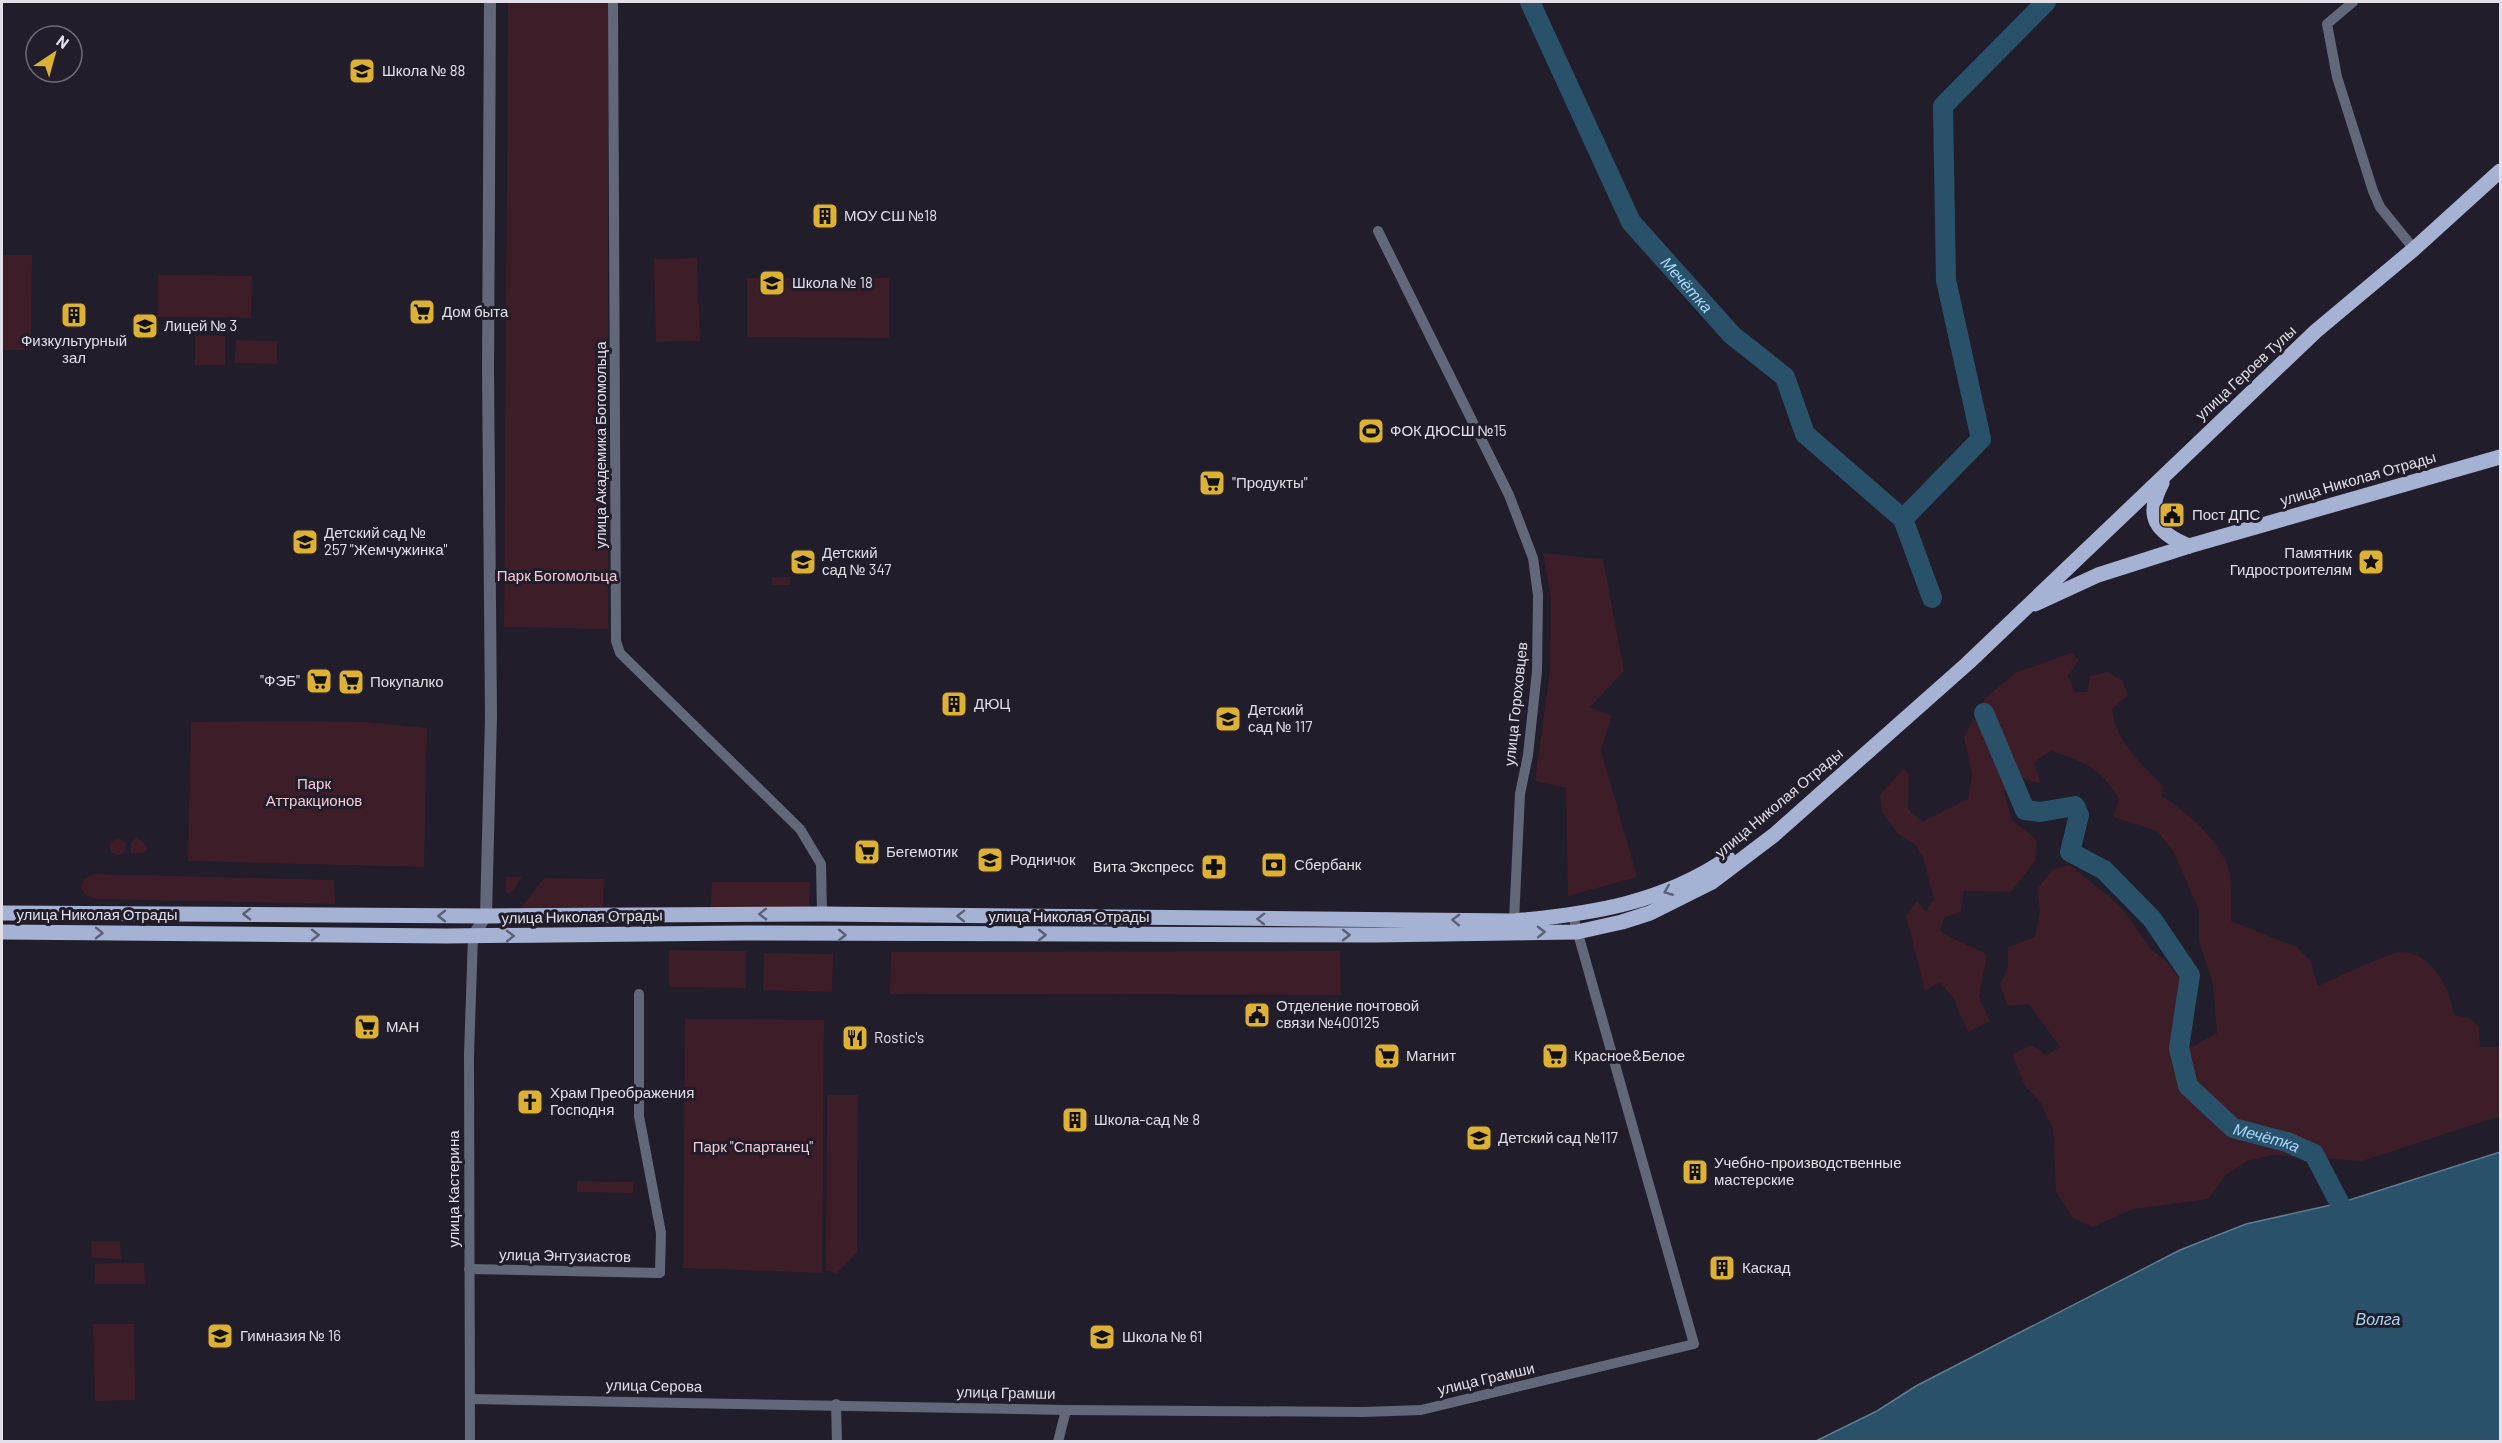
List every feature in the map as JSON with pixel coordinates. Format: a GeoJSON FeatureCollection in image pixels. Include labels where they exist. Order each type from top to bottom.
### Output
{"type":"FeatureCollection","features":[{"type":"Feature","properties":{"kind":"main road","name":"улица Героев Тулы"},"geometry":{"type":"LineString","coordinates":[[2023,609],[2165,478],[2234,408],[2300,347],[2500,171]]}},
{"type":"Feature","properties":{"kind":"main road","name":"улица Николая Отрады"},"geometry":{"type":"LineString","coordinates":[[2,913],[486,916],[822,914],[1514,921],[1573,916],[1618,907],[1673,889],[1696,878],[1737,852],[1963,657],[2023,609],[2098,576],[2189,546],[2500,458]]}},
{"type":"Feature","properties":{"kind":"main road"},"geometry":{"type":"LineString","coordinates":[[2165,478],[2154,506],[2156,524],[2168,536],[2189,546]]}},
{"type":"Feature","properties":{"kind":"main road","name":"улица Николая Отрады"},"geometry":{"type":"LineString","coordinates":[[2,932],[473,936],[741,933],[1340,936],[1578,932],[1650,913],[1712,882],[1774,835],[1968,663],[2023,609]]}},
{"type":"Feature","properties":{"kind":"street"},"geometry":{"type":"LineString","coordinates":[[473,936],[486,916],[491,717],[488,378],[490,2]]}},
{"type":"Feature","properties":{"kind":"street","name":"улица Академика Богомольца"},"geometry":{"type":"LineString","coordinates":[[613,2],[616,641],[620,653],[807,838],[821,864],[822,914]]}},
{"type":"Feature","properties":{"kind":"street"},"geometry":{"type":"LineString","coordinates":[[2353,2],[2327,24],[2337,77],[2379,207],[2414,249]]}},
{"type":"Feature","properties":{"kind":"street","name":"улица Гороховцев"},"geometry":{"type":"LineString","coordinates":[[1378,231],[1509,495],[1533,558],[1538,595],[1538,671],[1528,755],[1520,794],[1514,921]]}},
{"type":"Feature","properties":{"kind":"street","name":"улица Грамши"},"geometry":{"type":"LineString","coordinates":[[836,1404],[1066,1410],[1363,1412],[1421,1410],[1694,1344],[1573,916]]}},
{"type":"Feature","properties":{"kind":"street","name":"улица Кастерина"},"geometry":{"type":"LineString","coordinates":[[470,1442],[469,1055],[473,936]]}},
{"type":"Feature","properties":{"kind":"street","name":"улица Энтузиастов"},"geometry":{"type":"LineString","coordinates":[[470,1269],[660,1273],[661,1233],[639,1116],[639,994]]}},
{"type":"Feature","properties":{"kind":"street","name":"улица Серова"},"geometry":{"type":"LineString","coordinates":[[471,1399],[836,1404]]}},
{"type":"Feature","properties":{"kind":"street"},"geometry":{"type":"LineString","coordinates":[[836,1404],[837,1442]]}},
{"type":"Feature","properties":{"kind":"street"},"geometry":{"type":"LineString","coordinates":[[1058,1442],[1066,1410]]}},
{"type":"Feature","properties":{"kind":"green space","name":"Парк Богомольца"},"geometry":{"type":"Polygon","coordinates":[[[508,2],[608,2],[608,629],[504,627],[508,2]]]}},
{"type":"Feature","properties":{"kind":"green space"},"geometry":{"type":"Polygon","coordinates":[[[2,255],[32,255],[31,350],[2,350],[2,255]]]}},
{"type":"Feature","properties":{"kind":"green space"},"geometry":{"type":"Polygon","coordinates":[[[697,258],[700,341],[656,342],[654,259],[697,258]]]}},
{"type":"Feature","properties":{"kind":"green space"},"geometry":{"type":"Polygon","coordinates":[[[158,275],[252,276],[251,318],[158,317],[158,275]]]}},
{"type":"Feature","properties":{"kind":"green space"},"geometry":{"type":"Polygon","coordinates":[[[747,278],[889,278],[889,338],[747,337],[747,278]]]}},
{"type":"Feature","properties":{"kind":"green space"},"geometry":{"type":"Polygon","coordinates":[[[195,335],[225,336],[225,365],[195,365],[195,335]]]}},
{"type":"Feature","properties":{"kind":"green space"},"geometry":{"type":"Polygon","coordinates":[[[236,340],[277,341],[277,364],[235,363],[236,340]]]}},
{"type":"Feature","properties":{"kind":"green space"},"geometry":{"type":"Polygon","coordinates":[[[1543,553],[1603,559],[1624,671],[1590,707],[1612,716],[1601,750],[1637,877],[1568,896],[1566,788],[1535,781],[1550,671],[1551,599],[1543,553]]]}},
{"type":"Feature","properties":{"kind":"green space"},"geometry":{"type":"Polygon","coordinates":[[[772,577],[790,577],[790,585],[772,585],[772,577]]]}},
{"type":"Feature","properties":{"kind":"green space"},"geometry":{"type":"Polygon","coordinates":[[[2071,653],[2079,660],[2068,676],[2075,692],[2087,692],[2090,676],[2107,672],[2122,680],[2128,695],[2112,709],[2118,731],[2130,751],[2163,786],[2162,796],[2199,825],[2222,854],[2230,877],[2231,921],[2296,947],[2311,962],[2318,986],[2394,953],[2401,952],[2422,958],[2431,965],[2444,984],[2454,1015],[2470,1018],[2479,1027],[2480,1047],[2500,1047],[2500,1116],[2362,1161],[2272,1155],[2247,1161],[2226,1175],[2208,1199],[2133,1209],[2093,1227],[2073,1218],[2056,1192],[2053,1130],[2041,1103],[2025,1086],[2012,1054],[2031,1045],[2046,1055],[2060,1047],[2029,1004],[2008,1006],[2000,985],[2008,966],[2008,947],[2035,937],[2040,911],[2037,889],[2053,869],[2070,865],[2121,907],[2150,948],[2166,961],[2182,982],[2180,1009],[2173,1037],[2192,1047],[2217,1033],[2213,985],[2199,941],[2199,910],[2173,851],[2157,831],[2113,817],[2119,799],[2105,780],[2091,768],[2073,758],[2051,751],[2034,762],[2041,784],[2022,778],[2004,790],[2012,820],[2037,840],[2035,861],[2011,892],[1964,891],[1961,912],[1945,917],[1940,930],[1951,938],[1987,955],[1979,997],[1990,1021],[1968,1032],[1953,998],[1940,982],[1925,991],[1906,916],[1917,901],[1926,912],[1934,899],[1923,858],[1915,844],[1898,834],[1882,812],[1880,795],[1904,768],[1909,775],[1908,809],[1922,822],[1968,799],[1972,775],[1964,737],[1985,698],[2015,673],[2071,653]]]}},
{"type":"Feature","properties":{"kind":"green space","name":"Парк Аттракционов"},"geometry":{"type":"Polygon","coordinates":[[[191,722],[366,722],[427,728],[424,867],[188,861],[191,722]]]}},
{"type":"Feature","properties":{"kind":"green space"},"geometry":{"type":"Polygon","coordinates":[[[137,837],[148,848],[144,853],[131,853],[131,843],[137,837]]]}},
{"type":"Feature","properties":{"kind":"green space"},"geometry":{"type":"Polygon","coordinates":[[[118,839],[126,847],[118,855],[110,847],[118,839]]]}},
{"type":"Feature","properties":{"kind":"green space"},"geometry":{"type":"Polygon","coordinates":[[[94,874],[334,880],[335,904],[96,899],[85,895],[81,887],[84,879],[94,874]]]}},
{"type":"Feature","properties":{"kind":"green space"},"geometry":{"type":"Polygon","coordinates":[[[506,877],[522,877],[510,894],[506,892],[506,877]]]}},
{"type":"Feature","properties":{"kind":"green space"},"geometry":{"type":"Polygon","coordinates":[[[544,878],[604,879],[603,908],[521,908],[544,878]]]}},
{"type":"Feature","properties":{"kind":"green space"},"geometry":{"type":"Polygon","coordinates":[[[712,882],[810,882],[809,908],[711,907],[712,882]]]}},
{"type":"Feature","properties":{"kind":"green space"},"geometry":{"type":"Polygon","coordinates":[[[669,950],[746,951],[746,988],[669,987],[669,950]]]}},
{"type":"Feature","properties":{"kind":"green space"},"geometry":{"type":"Polygon","coordinates":[[[1340,951],[1341,995],[890,994],[891,952],[1340,951]]]}},
{"type":"Feature","properties":{"kind":"green space"},"geometry":{"type":"Polygon","coordinates":[[[764,953],[833,954],[832,992],[763,990],[764,953]]]}},
{"type":"Feature","properties":{"kind":"green space","name":"Парк \"Спартанец\""},"geometry":{"type":"Polygon","coordinates":[[[685,1019],[824,1020],[822,1273],[683,1268],[685,1019]]]}},
{"type":"Feature","properties":{"kind":"green space"},"geometry":{"type":"Polygon","coordinates":[[[827,1095],[858,1095],[857,1252],[837,1273],[826,1271],[827,1095]]]}},
{"type":"Feature","properties":{"kind":"green space"},"geometry":{"type":"Polygon","coordinates":[[[577,1181],[633,1182],[633,1193],[577,1192],[577,1181]]]}},
{"type":"Feature","properties":{"kind":"green space"},"geometry":{"type":"Polygon","coordinates":[[[91,1241],[120,1241],[121,1259],[92,1258],[91,1241]]]}},
{"type":"Feature","properties":{"kind":"green space"},"geometry":{"type":"Polygon","coordinates":[[[144,1263],[145,1284],[95,1284],[95,1264],[144,1263]]]}},
{"type":"Feature","properties":{"kind":"green space"},"geometry":{"type":"Polygon","coordinates":[[[93,1324],[134,1324],[135,1400],[95,1401],[93,1324]]]}},
{"type":"Feature","properties":{"kind":"water","name":"Волга"},"geometry":{"type":"Polygon","coordinates":[[[2500,1152],[2500,1441],[1816,1441],[1877,1411],[1916,1386],[2180,1250],[2246,1224],[2340,1203],[2500,1152]]]}},
{"type":"Feature","properties":{"kind":"waterway","name":"Мечётка"},"geometry":{"type":"LineString","coordinates":[[1530,2],[1631,222],[1732,335],[1785,377],[1805,434],[1903,519],[1932,598]]}},
{"type":"Feature","properties":{"kind":"waterway","name":"Мечётка"},"geometry":{"type":"LineString","coordinates":[[1903,519],[1981,439],[1946,280],[1943,106],[2046,2]]}},
{"type":"Feature","properties":{"kind":"waterway","name":"Мечётка"},"geometry":{"type":"LineString","coordinates":[[1984,713],[2025,810],[2040,812],[2075,806],[2079,815],[2070,852],[2104,870],[2152,919],[2190,975],[2179,1048],[2188,1086],[2233,1128],[2287,1142],[2314,1154],[2352,1227]]}},
{"type":"Feature","properties":{"kind":"place","name":"Школа № 88"},"geometry":{"type":"Point","coordinates":[362,71]}},
{"type":"Feature","properties":{"kind":"place","name":"МОУ СШ №18"},"geometry":{"type":"Point","coordinates":[825,216]}},
{"type":"Feature","properties":{"kind":"place","name":"Школа № 18"},"geometry":{"type":"Point","coordinates":[772,283]}},
{"type":"Feature","properties":{"kind":"place","name":"Дом быта"},"geometry":{"type":"Point","coordinates":[422,312]}},
{"type":"Feature","properties":{"kind":"place","name":"Физкультурный зал"},"geometry":{"type":"Point","coordinates":[74,315]}},
{"type":"Feature","properties":{"kind":"place","name":"Лицей № 3"},"geometry":{"type":"Point","coordinates":[145,326]}},
{"type":"Feature","properties":{"kind":"place","name":"ФОК ДЮСШ №15"},"geometry":{"type":"Point","coordinates":[1371,431]}},
{"type":"Feature","properties":{"kind":"place","name":"\"Продукты\""},"geometry":{"type":"Point","coordinates":[1212,483]}},
{"type":"Feature","properties":{"kind":"place","name":"Пост ДПС"},"geometry":{"type":"Point","coordinates":[2172,515]}},
{"type":"Feature","properties":{"kind":"place","name":"Детский сад № 257 \"Жемчужинка\""},"geometry":{"type":"Point","coordinates":[305,542]}},
{"type":"Feature","properties":{"kind":"place","name":"Детский сад № 347"},"geometry":{"type":"Point","coordinates":[803,562]}},
{"type":"Feature","properties":{"kind":"place","name":"Памятник Гидростроителям"},"geometry":{"type":"Point","coordinates":[2371,562]}},
{"type":"Feature","properties":{"kind":"place","name":"\"ФЭБ\""},"geometry":{"type":"Point","coordinates":[319,681]}},
{"type":"Feature","properties":{"kind":"place","name":"Покупалко"},"geometry":{"type":"Point","coordinates":[351,682]}},
{"type":"Feature","properties":{"kind":"place","name":"ДЮЦ"},"geometry":{"type":"Point","coordinates":[954,704]}},
{"type":"Feature","properties":{"kind":"place","name":"Детский сад № 117"},"geometry":{"type":"Point","coordinates":[1228,719]}},
{"type":"Feature","properties":{"kind":"place","name":"Бегемотик"},"geometry":{"type":"Point","coordinates":[867,852]}},
{"type":"Feature","properties":{"kind":"place","name":"Родничок"},"geometry":{"type":"Point","coordinates":[990,860]}},
{"type":"Feature","properties":{"kind":"place","name":"Сбербанк"},"geometry":{"type":"Point","coordinates":[1274,865]}},
{"type":"Feature","properties":{"kind":"place","name":"Вита Экспресс"},"geometry":{"type":"Point","coordinates":[1214,867]}},
{"type":"Feature","properties":{"kind":"place","name":"Отделение почтовой связи №400125"},"geometry":{"type":"Point","coordinates":[1257,1015]}},
{"type":"Feature","properties":{"kind":"place","name":"МАН"},"geometry":{"type":"Point","coordinates":[367,1027]}},
{"type":"Feature","properties":{"kind":"place","name":"Rostic's"},"geometry":{"type":"Point","coordinates":[855,1038]}},
{"type":"Feature","properties":{"kind":"place","name":"Магнит"},"geometry":{"type":"Point","coordinates":[1387,1056]}},
{"type":"Feature","properties":{"kind":"place","name":"Красное&Белое"},"geometry":{"type":"Point","coordinates":[1555,1056]}},
{"type":"Feature","properties":{"kind":"place","name":"Храм Преображения Господня"},"geometry":{"type":"Point","coordinates":[530,1102]}},
{"type":"Feature","properties":{"kind":"place","name":"Школа-сад № 8"},"geometry":{"type":"Point","coordinates":[1075,1120]}},
{"type":"Feature","properties":{"kind":"place","name":"Детский сад №117"},"geometry":{"type":"Point","coordinates":[1479,1138]}},
{"type":"Feature","properties":{"kind":"place","name":"Учебно-производственные мастерские"},"geometry":{"type":"Point","coordinates":[1695,1172]}},
{"type":"Feature","properties":{"kind":"place","name":"Каскад"},"geometry":{"type":"Point","coordinates":[1722,1268]}},
{"type":"Feature","properties":{"kind":"place","name":"Гимназия № 16"},"geometry":{"type":"Point","coordinates":[220,1336]}},
{"type":"Feature","properties":{"kind":"place","name":"Школа № 61"},"geometry":{"type":"Point","coordinates":[1102,1337]}}]}
